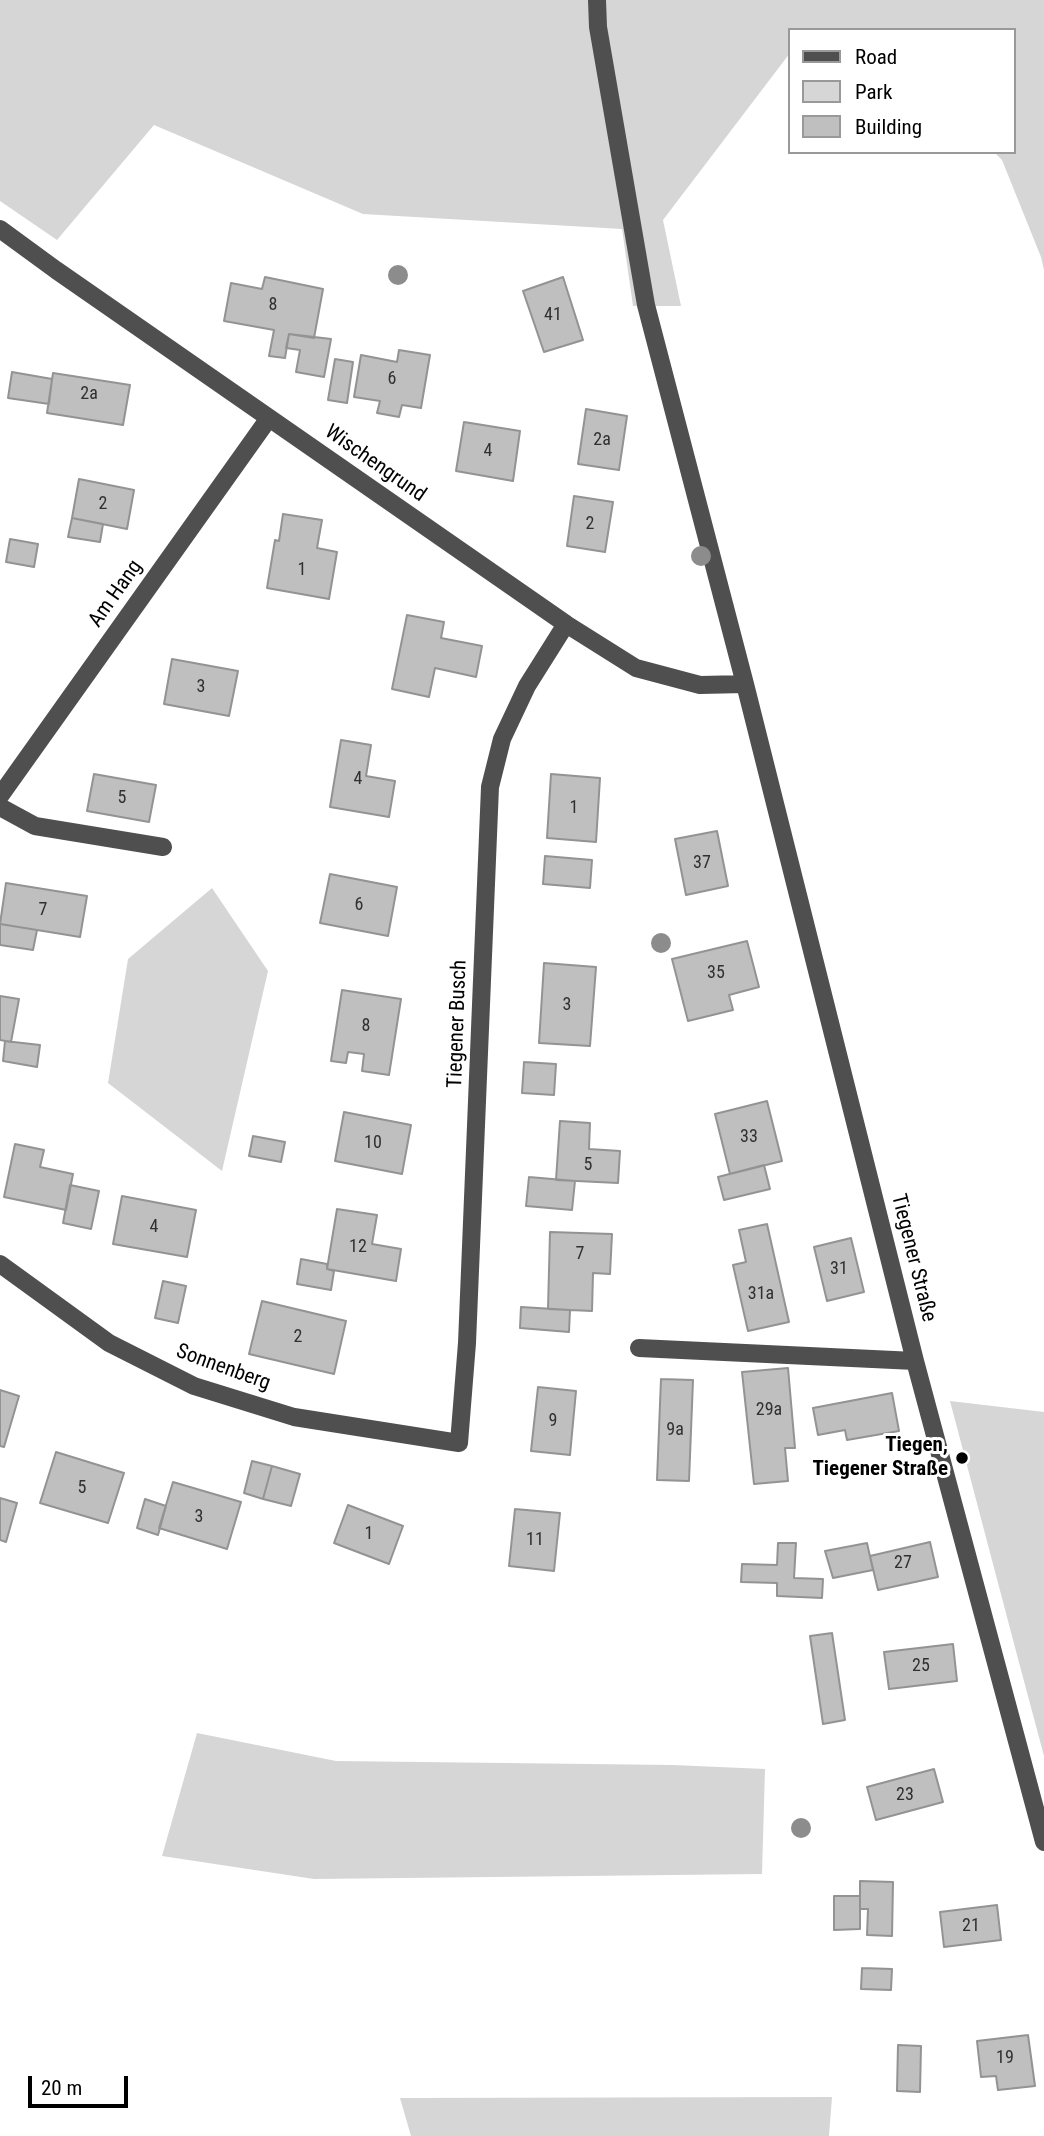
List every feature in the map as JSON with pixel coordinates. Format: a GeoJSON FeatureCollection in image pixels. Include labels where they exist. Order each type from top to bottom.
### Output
{"type":"FeatureCollection","features":[{"type":"Feature","properties":{"kind":"street","name":"Tiegener Straße"},"geometry":{"type":"LineString","coordinates":[[597,0],[598,27],[646,306],[745,684],[915,1361],[1044,1842]]}},
{"type":"Feature","properties":{"kind":"street","name":"Wischengrund"},"geometry":{"type":"LineString","coordinates":[[0,229],[566,624],[636,668],[701,685],[745,684]]}},
{"type":"Feature","properties":{"kind":"street","name":"Am Hang"},"geometry":{"type":"LineString","coordinates":[[0,796],[269,418]]}},
{"type":"Feature","properties":{"kind":"street","name":"Tiegener Busch"},"geometry":{"type":"LineString","coordinates":[[459,1443],[468,1330],[490,787],[502,739],[527,686],[566,624]]}},
{"type":"Feature","properties":{"kind":"street"},"geometry":{"type":"LineString","coordinates":[[0,807],[35,826],[163,847]]}},
{"type":"Feature","properties":{"kind":"street","name":"Sonnenberg"},"geometry":{"type":"LineString","coordinates":[[0,1264],[109,1343],[194,1386],[294,1417],[459,1443]]}},
{"type":"Feature","properties":{"kind":"street"},"geometry":{"type":"LineString","coordinates":[[639,1348],[915,1361]]}},
{"type":"Feature","properties":{"kind":"green space"},"geometry":{"type":"Polygon","coordinates":[[[0,0],[1044,0],[1044,270],[1002,160],[996,154],[1016,154],[1016,28],[788,28],[788,56],[663,220],[681,306],[633,306],[622,229],[363,214],[154,125],[57,240],[0,201],[0,0]]]}},
{"type":"Feature","properties":{"kind":"green space"},"geometry":{"type":"Polygon","coordinates":[[[212,888],[268,971],[222,1171],[108,1083],[128,959],[212,888]]]}},
{"type":"Feature","properties":{"kind":"green space"},"geometry":{"type":"Polygon","coordinates":[[[950,1401],[1044,1412],[1044,1756],[1017,1655],[950,1401]]]}},
{"type":"Feature","properties":{"kind":"green space"},"geometry":{"type":"Polygon","coordinates":[[[197,1733],[336,1761],[673,1765],[765,1769],[762,1874],[314,1879],[162,1856],[197,1733]]]}},
{"type":"Feature","properties":{"kind":"green space"},"geometry":{"type":"Polygon","coordinates":[[[832,2097],[829,2136],[411,2136],[400,2098],[832,2097]]]}},
{"type":"Feature","properties":{"kind":"building"},"geometry":{"type":"Polygon","coordinates":[[[265,277],[323,289],[314,338],[289,334],[285,358],[269,356],[274,330],[224,321],[231,283],[262,289],[265,277]]]}},
{"type":"Feature","properties":{"kind":"building"},"geometry":{"type":"Polygon","coordinates":[[[563,277],[583,340],[544,352],[523,291],[563,277]]]}},
{"type":"Feature","properties":{"kind":"building"},"geometry":{"type":"Polygon","coordinates":[[[289,334],[331,339],[324,377],[296,372],[300,350],[286,348],[289,334]]]}},
{"type":"Feature","properties":{"kind":"building"},"geometry":{"type":"Polygon","coordinates":[[[399,350],[430,355],[421,408],[402,405],[399,417],[377,413],[380,401],[354,397],[361,355],[397,362],[399,350]]]}},
{"type":"Feature","properties":{"kind":"building"},"geometry":{"type":"Polygon","coordinates":[[[335,359],[353,362],[347,403],[328,400],[335,359]]]}},
{"type":"Feature","properties":{"kind":"building"},"geometry":{"type":"Polygon","coordinates":[[[12,372],[52,379],[49,404],[8,398],[12,372]]]}},
{"type":"Feature","properties":{"kind":"building"},"geometry":{"type":"Polygon","coordinates":[[[53,373],[130,385],[123,425],[47,413],[53,373]]]}},
{"type":"Feature","properties":{"kind":"building"},"geometry":{"type":"Polygon","coordinates":[[[586,409],[627,416],[619,470],[578,464],[586,409]]]}},
{"type":"Feature","properties":{"kind":"building"},"geometry":{"type":"Polygon","coordinates":[[[464,422],[520,431],[513,481],[456,471],[464,422]]]}},
{"type":"Feature","properties":{"kind":"building"},"geometry":{"type":"Polygon","coordinates":[[[79,479],[134,490],[127,529],[72,518],[79,479]]]}},
{"type":"Feature","properties":{"kind":"building"},"geometry":{"type":"Polygon","coordinates":[[[574,496],[613,502],[605,552],[567,546],[574,496]]]}},
{"type":"Feature","properties":{"kind":"building"},"geometry":{"type":"Polygon","coordinates":[[[283,514],[322,520],[317,548],[337,552],[329,599],[267,588],[275,540],[279,541],[283,514]]]}},
{"type":"Feature","properties":{"kind":"building"},"geometry":{"type":"Polygon","coordinates":[[[72,518],[103,524],[100,542],[68,537],[72,518]]]}},
{"type":"Feature","properties":{"kind":"building"},"geometry":{"type":"Polygon","coordinates":[[[10,539],[38,544],[34,567],[6,562],[10,539]]]}},
{"type":"Feature","properties":{"kind":"building"},"geometry":{"type":"Polygon","coordinates":[[[407,615],[444,622],[441,638],[482,646],[476,677],[435,668],[429,697],[392,689],[407,615]]]}},
{"type":"Feature","properties":{"kind":"building"},"geometry":{"type":"Polygon","coordinates":[[[172,659],[238,671],[229,716],[164,704],[172,659]]]}},
{"type":"Feature","properties":{"kind":"building"},"geometry":{"type":"Polygon","coordinates":[[[341,740],[371,745],[366,776],[395,781],[389,817],[330,807],[341,740]]]}},
{"type":"Feature","properties":{"kind":"building"},"geometry":{"type":"Polygon","coordinates":[[[94,774],[156,785],[149,822],[87,811],[94,774]]]}},
{"type":"Feature","properties":{"kind":"building"},"geometry":{"type":"Polygon","coordinates":[[[551,774],[600,778],[596,842],[547,838],[551,774]]]}},
{"type":"Feature","properties":{"kind":"building"},"geometry":{"type":"Polygon","coordinates":[[[717,831],[728,886],[686,895],[675,839],[717,831]]]}},
{"type":"Feature","properties":{"kind":"building"},"geometry":{"type":"Polygon","coordinates":[[[545,856],[592,860],[590,888],[543,884],[545,856]]]}},
{"type":"Feature","properties":{"kind":"building"},"geometry":{"type":"Polygon","coordinates":[[[330,874],[397,887],[388,936],[320,923],[330,874]]]}},
{"type":"Feature","properties":{"kind":"building"},"geometry":{"type":"Polygon","coordinates":[[[6,883],[87,896],[80,937],[0,924],[6,883]]]}},
{"type":"Feature","properties":{"kind":"building"},"geometry":{"type":"Polygon","coordinates":[[[0,924],[37,930],[33,950],[0,945],[0,924]]]}},
{"type":"Feature","properties":{"kind":"building"},"geometry":{"type":"Polygon","coordinates":[[[747,941],[759,987],[729,995],[733,1010],[688,1021],[672,959],[747,941]]]}},
{"type":"Feature","properties":{"kind":"building"},"geometry":{"type":"Polygon","coordinates":[[[544,963],[596,967],[590,1046],[539,1043],[544,963]]]}},
{"type":"Feature","properties":{"kind":"building"},"geometry":{"type":"Polygon","coordinates":[[[342,990],[401,999],[389,1075],[362,1071],[364,1054],[348,1052],[346,1063],[331,1061],[342,990]]]}},
{"type":"Feature","properties":{"kind":"building"},"geometry":{"type":"Polygon","coordinates":[[[0,996],[19,999],[11,1042],[0,1040],[0,996]]]}},
{"type":"Feature","properties":{"kind":"building"},"geometry":{"type":"Polygon","coordinates":[[[5,1041],[40,1045],[37,1067],[3,1061],[5,1041]]]}},
{"type":"Feature","properties":{"kind":"building"},"geometry":{"type":"Polygon","coordinates":[[[524,1062],[556,1064],[554,1095],[522,1093],[524,1062]]]}},
{"type":"Feature","properties":{"kind":"building"},"geometry":{"type":"Polygon","coordinates":[[[767,1101],[782,1161],[730,1174],[715,1114],[767,1101]]]}},
{"type":"Feature","properties":{"kind":"building"},"geometry":{"type":"Polygon","coordinates":[[[344,1112],[411,1125],[402,1174],[335,1161],[344,1112]]]}},
{"type":"Feature","properties":{"kind":"building"},"geometry":{"type":"Polygon","coordinates":[[[560,1121],[590,1123],[589,1149],[620,1151],[618,1183],[556,1180],[560,1121]]]}},
{"type":"Feature","properties":{"kind":"building"},"geometry":{"type":"Polygon","coordinates":[[[253,1136],[285,1142],[281,1162],[249,1156],[253,1136]]]}},
{"type":"Feature","properties":{"kind":"building"},"geometry":{"type":"Polygon","coordinates":[[[15,1144],[44,1150],[40,1167],[73,1174],[66,1210],[4,1197],[15,1144]]]}},
{"type":"Feature","properties":{"kind":"building"},"geometry":{"type":"Polygon","coordinates":[[[764,1165],[770,1189],[724,1200],[718,1177],[764,1165]]]}},
{"type":"Feature","properties":{"kind":"building"},"geometry":{"type":"Polygon","coordinates":[[[529,1177],[575,1181],[572,1210],[526,1206],[529,1177]]]}},
{"type":"Feature","properties":{"kind":"building"},"geometry":{"type":"Polygon","coordinates":[[[70,1185],[99,1191],[91,1229],[63,1223],[70,1185]]]}},
{"type":"Feature","properties":{"kind":"building"},"geometry":{"type":"Polygon","coordinates":[[[122,1196],[196,1210],[187,1257],[113,1244],[122,1196]]]}},
{"type":"Feature","properties":{"kind":"building"},"geometry":{"type":"Polygon","coordinates":[[[337,1209],[377,1215],[372,1244],[401,1249],[396,1281],[327,1269],[337,1209]]]}},
{"type":"Feature","properties":{"kind":"building"},"geometry":{"type":"Polygon","coordinates":[[[767,1224],[789,1322],[748,1331],[733,1265],[746,1262],[739,1230],[767,1224]]]}},
{"type":"Feature","properties":{"kind":"building"},"geometry":{"type":"Polygon","coordinates":[[[550,1232],[612,1234],[610,1274],[593,1273],[592,1311],[548,1309],[550,1232]]]}},
{"type":"Feature","properties":{"kind":"building"},"geometry":{"type":"Polygon","coordinates":[[[851,1238],[864,1292],[827,1301],[814,1247],[851,1238]]]}},
{"type":"Feature","properties":{"kind":"building"},"geometry":{"type":"Polygon","coordinates":[[[301,1259],[327,1264],[327,1269],[334,1271],[331,1290],[297,1284],[301,1259]]]}},
{"type":"Feature","properties":{"kind":"building"},"geometry":{"type":"Polygon","coordinates":[[[163,1281],[186,1286],[178,1323],[155,1318],[163,1281]]]}},
{"type":"Feature","properties":{"kind":"building"},"geometry":{"type":"Polygon","coordinates":[[[262,1301],[346,1321],[334,1374],[249,1354],[262,1301]]]}},
{"type":"Feature","properties":{"kind":"building"},"geometry":{"type":"Polygon","coordinates":[[[521,1307],[570,1310],[569,1332],[520,1328],[521,1307]]]}},
{"type":"Feature","properties":{"kind":"building"},"geometry":{"type":"Polygon","coordinates":[[[788,1368],[795,1448],[785,1448],[788,1481],[754,1484],[742,1372],[788,1368]]]}},
{"type":"Feature","properties":{"kind":"building"},"geometry":{"type":"Polygon","coordinates":[[[661,1379],[693,1380],[689,1481],[657,1480],[661,1379]]]}},
{"type":"Feature","properties":{"kind":"building"},"geometry":{"type":"Polygon","coordinates":[[[538,1387],[576,1391],[570,1455],[531,1451],[538,1387]]]}},
{"type":"Feature","properties":{"kind":"building"},"geometry":{"type":"Polygon","coordinates":[[[0,1390],[19,1396],[4,1447],[0,1446],[0,1390]]]}},
{"type":"Feature","properties":{"kind":"building"},"geometry":{"type":"Polygon","coordinates":[[[892,1393],[899,1431],[847,1440],[845,1430],[818,1435],[813,1408],[892,1393]]]}},
{"type":"Feature","properties":{"kind":"building"},"geometry":{"type":"Polygon","coordinates":[[[56,1452],[124,1473],[108,1523],[40,1503],[56,1452]]]}},
{"type":"Feature","properties":{"kind":"building"},"geometry":{"type":"Polygon","coordinates":[[[252,1461],[272,1466],[263,1499],[244,1493],[252,1461]]]}},
{"type":"Feature","properties":{"kind":"building"},"geometry":{"type":"Polygon","coordinates":[[[272,1466],[300,1474],[291,1506],[263,1499],[272,1466]]]}},
{"type":"Feature","properties":{"kind":"building"},"geometry":{"type":"Polygon","coordinates":[[[173,1482],[241,1502],[227,1549],[159,1528],[173,1482]]]}},
{"type":"Feature","properties":{"kind":"building"},"geometry":{"type":"Polygon","coordinates":[[[0,1498],[17,1503],[6,1542],[0,1540],[0,1498]]]}},
{"type":"Feature","properties":{"kind":"building"},"geometry":{"type":"Polygon","coordinates":[[[145,1499],[166,1506],[158,1535],[137,1528],[145,1499]]]}},
{"type":"Feature","properties":{"kind":"building"},"geometry":{"type":"Polygon","coordinates":[[[348,1505],[403,1526],[389,1564],[334,1543],[348,1505]]]}},
{"type":"Feature","properties":{"kind":"building"},"geometry":{"type":"Polygon","coordinates":[[[515,1509],[560,1513],[554,1571],[509,1566],[515,1509]]]}},
{"type":"Feature","properties":{"kind":"building"},"geometry":{"type":"Polygon","coordinates":[[[930,1542],[938,1577],[878,1590],[870,1556],[930,1542]]]}},
{"type":"Feature","properties":{"kind":"building"},"geometry":{"type":"Polygon","coordinates":[[[778,1543],[796,1543],[794,1578],[823,1579],[822,1598],[777,1596],[777,1583],[741,1582],[742,1564],[777,1565],[778,1543]]]}},
{"type":"Feature","properties":{"kind":"building"},"geometry":{"type":"Polygon","coordinates":[[[867,1543],[873,1570],[833,1578],[825,1551],[867,1543]]]}},
{"type":"Feature","properties":{"kind":"building"},"geometry":{"type":"Polygon","coordinates":[[[832,1633],[845,1720],[823,1724],[810,1636],[832,1633]]]}},
{"type":"Feature","properties":{"kind":"building"},"geometry":{"type":"Polygon","coordinates":[[[953,1644],[957,1681],[889,1689],[884,1652],[953,1644]]]}},
{"type":"Feature","properties":{"kind":"building"},"geometry":{"type":"Polygon","coordinates":[[[934,1769],[943,1802],[876,1820],[867,1787],[934,1769]]]}},
{"type":"Feature","properties":{"kind":"building"},"geometry":{"type":"Polygon","coordinates":[[[860,1881],[893,1882],[892,1936],[867,1935],[868,1909],[860,1909],[860,1881]]]}},
{"type":"Feature","properties":{"kind":"building"},"geometry":{"type":"Polygon","coordinates":[[[834,1896],[860,1896],[860,1929],[834,1930],[834,1896]]]}},
{"type":"Feature","properties":{"kind":"building"},"geometry":{"type":"Polygon","coordinates":[[[997,1905],[1001,1940],[944,1947],[940,1912],[997,1905]]]}},
{"type":"Feature","properties":{"kind":"building"},"geometry":{"type":"Polygon","coordinates":[[[862,1968],[892,1969],[891,1990],[861,1989],[862,1968]]]}},
{"type":"Feature","properties":{"kind":"building"},"geometry":{"type":"Polygon","coordinates":[[[1028,2035],[1035,2086],[998,2090],[996,2076],[981,2077],[977,2041],[1028,2035]]]}},
{"type":"Feature","properties":{"kind":"building"},"geometry":{"type":"Polygon","coordinates":[[[898,2045],[921,2046],[920,2092],[897,2091],[898,2045]]]}},
{"type":"Feature","properties":{"kind":"place","name":"Tiegen, Tiegener Straße"},"geometry":{"type":"Point","coordinates":[962,1458]}}]}
